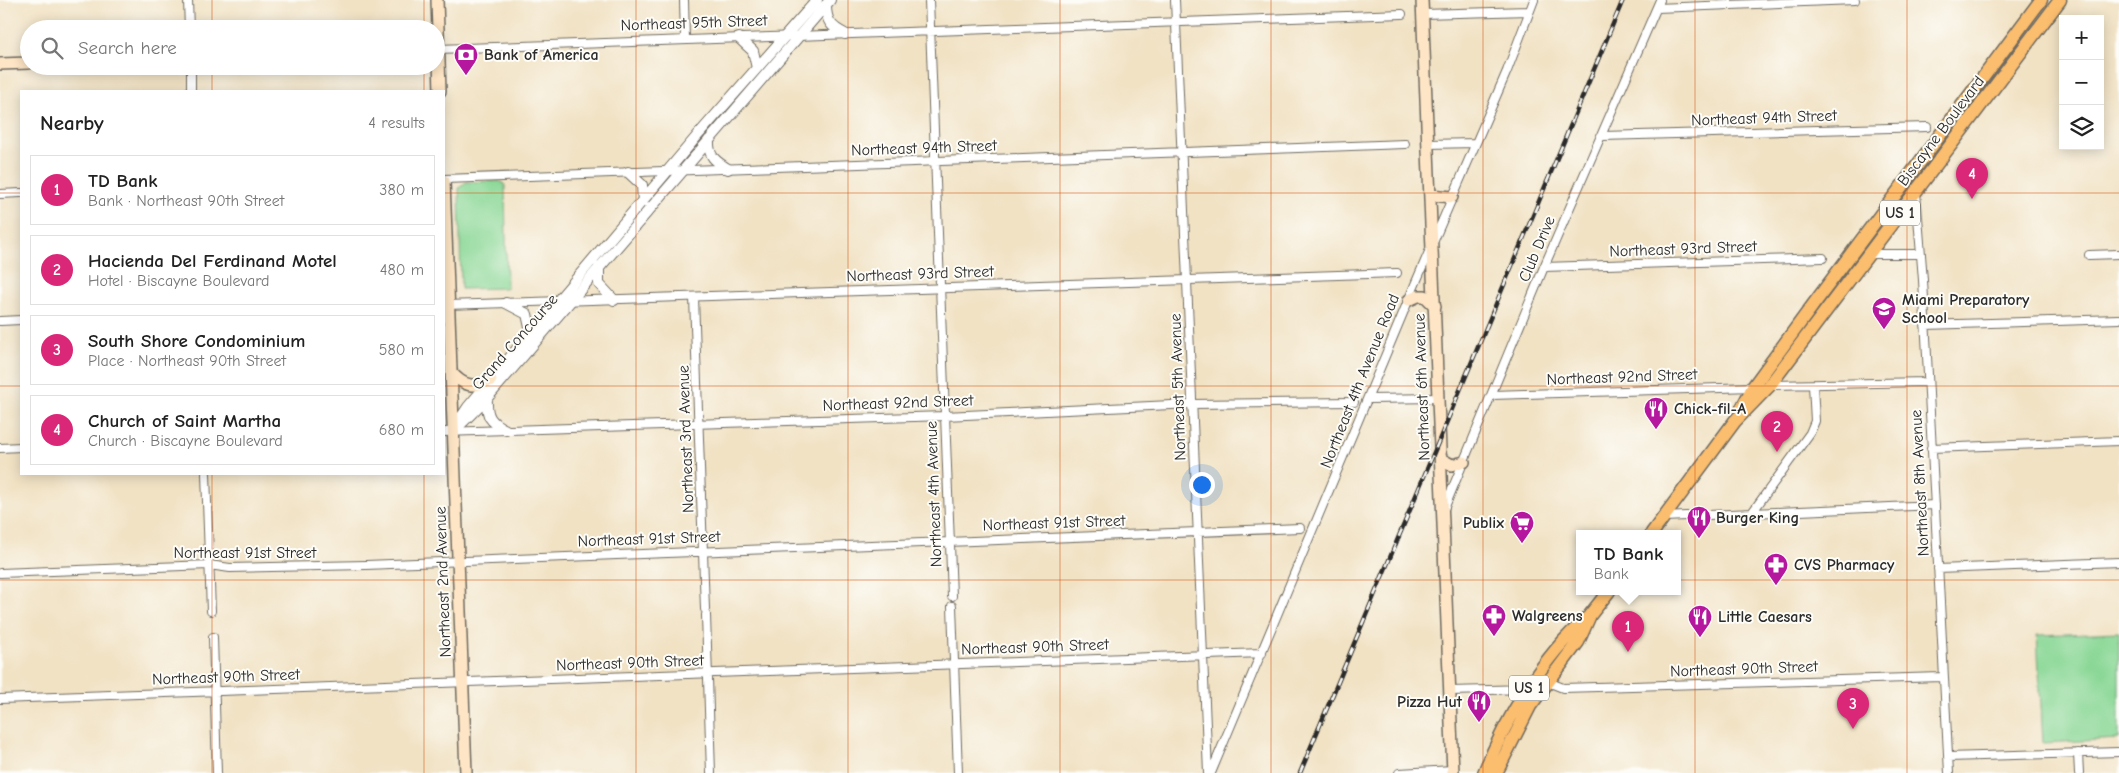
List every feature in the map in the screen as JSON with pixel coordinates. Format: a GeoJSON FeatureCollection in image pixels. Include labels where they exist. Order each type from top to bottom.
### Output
{"type":"FeatureCollection","features":[{"type":"Feature","properties":{"kind":"main road"},"geometry":{"type":"LineString","coordinates":[[437,0],[437,20]]}},
{"type":"Feature","properties":{"kind":"main road","name":"Northeast 6th Avenue"},"geometry":{"type":"LineString","coordinates":[[1422,0],[1453,772]]}},
{"type":"Feature","properties":{"kind":"main road","name":"Biscayne Boulevard"},"geometry":{"type":"LineString","coordinates":[[1735,421],[1754,387],[2041,0]]}},
{"type":"Feature","properties":{"kind":"main road","name":"Biscayne Boulevard"},"geometry":{"type":"LineString","coordinates":[[1654,530],[1735,421],[1770,385],[2060,0]]}},
{"type":"Feature","properties":{"kind":"main road"},"geometry":{"type":"LineString","coordinates":[[1999,81],[1998,68],[2004,51]]}},
{"type":"Feature","properties":{"kind":"main road"},"geometry":{"type":"LineString","coordinates":[[0,64],[20,63]]}},
{"type":"Feature","properties":{"kind":"main road"},"geometry":{"type":"LineString","coordinates":[[439,75],[440,90]]}},
{"type":"Feature","properties":{"kind":"main road"},"geometry":{"type":"LineString","coordinates":[[1916,192],[1915,181],[1918,164]]}},
{"type":"Feature","properties":{"kind":"main road"},"geometry":{"type":"LineString","coordinates":[[1430,195],[1452,197]]}},
{"type":"Feature","properties":{"kind":"main road","name":"Northeast 2nd Avenue"},"geometry":{"type":"LineString","coordinates":[[445,242],[446,305],[451,372],[448,432],[458,561],[466,773]]}},
{"type":"Feature","properties":{"kind":"main road"},"geometry":{"type":"LineString","coordinates":[[1409,300],[1418,296],[1425,296],[1435,306]]}},
{"type":"Feature","properties":{"kind":"main road"},"geometry":{"type":"LineString","coordinates":[[451,372],[468,385],[477,386],[491,380]]}},
{"type":"Feature","properties":{"kind":"main road"},"geometry":{"type":"LineString","coordinates":[[1441,459],[1452,465],[1464,462]]}},
{"type":"Feature","properties":{"kind":"main road","name":"US 1"},"geometry":{"type":"LineString","coordinates":[[1484,773],[1504,729],[1528,689],[1569,634],[1590,615],[1606,595]]}},
{"type":"Feature","properties":{"kind":"main road","name":"US 1"},"geometry":{"type":"LineString","coordinates":[[1496,773],[1520,723],[1578,642],[1590,615]]}},
{"type":"Feature","properties":{"kind":"street"},"geometry":{"type":"LineString","coordinates":[[188,0],[189,20]]}},
{"type":"Feature","properties":{"kind":"street"},"geometry":{"type":"LineString","coordinates":[[684,0],[686,40]]}},
{"type":"Feature","properties":{"kind":"street","name":"Northeast 4th Avenue"},"geometry":{"type":"LineString","coordinates":[[929,0],[952,596]]}},
{"type":"Feature","properties":{"kind":"street","name":"Northeast 5th Avenue"},"geometry":{"type":"LineString","coordinates":[[1175,0],[1202,655],[1209,773]]}},
{"type":"Feature","properties":{"kind":"street","name":"Northeast 4th Avenue Road"},"geometry":{"type":"LineString","coordinates":[[1209,773],[1262,653],[1452,197],[1507,71],[1534,0]]}},
{"type":"Feature","properties":{"kind":"street"},"geometry":{"type":"LineString","coordinates":[[1659,4],[1855,0]]}},
{"type":"Feature","properties":{"kind":"street"},"geometry":{"type":"LineString","coordinates":[[824,2],[827,20],[830,25],[845,34]]}},
{"type":"Feature","properties":{"kind":"street","name":"Grand Concourse"},"geometry":{"type":"LineString","coordinates":[[448,432],[487,398],[799,36],[824,2]]}},
{"type":"Feature","properties":{"kind":"street","name":"Grand Concourse"},"geometry":{"type":"LineString","coordinates":[[448,432],[756,68],[785,36],[824,2]]}},
{"type":"Feature","properties":{"kind":"street","name":"Club Drive"},"geometry":{"type":"LineString","coordinates":[[1443,511],[1544,267],[1659,4]]}},
{"type":"Feature","properties":{"kind":"street"},"geometry":{"type":"LineString","coordinates":[[1423,14],[1529,11]]}},
{"type":"Feature","properties":{"kind":"street","name":"Northeast 95th Street"},"geometry":{"type":"LineString","coordinates":[[445,49],[1402,14]]}},
{"type":"Feature","properties":{"kind":"street"},"geometry":{"type":"LineString","coordinates":[[739,38],[753,51],[756,68]]}},
{"type":"Feature","properties":{"kind":"street"},"geometry":{"type":"LineString","coordinates":[[191,75],[191,90]]}},
{"type":"Feature","properties":{"kind":"street","name":"Northeast 94th Street"},"geometry":{"type":"LineString","coordinates":[[1602,136],[1927,127]]}},
{"type":"Feature","properties":{"kind":"street"},"geometry":{"type":"LineString","coordinates":[[709,140],[710,154],[713,159],[728,169]]}},
{"type":"Feature","properties":{"kind":"street"},"geometry":{"type":"LineString","coordinates":[[1428,144],[1475,143]]}},
{"type":"Feature","properties":{"kind":"street","name":"Northeast 94th Street"},"geometry":{"type":"LineString","coordinates":[[445,180],[1405,144]]}},
{"type":"Feature","properties":{"kind":"street"},"geometry":{"type":"LineString","coordinates":[[628,172],[642,185],[643,202]]}},
{"type":"Feature","properties":{"kind":"street","name":"Northeast 8th Avenue"},"geometry":{"type":"LineString","coordinates":[[1916,192],[1925,325],[1942,677],[1949,773]]}},
{"type":"Feature","properties":{"kind":"street"},"geometry":{"type":"LineString","coordinates":[[0,194],[20,193]]}},
{"type":"Feature","properties":{"kind":"street"},"geometry":{"type":"LineString","coordinates":[[1869,254],[1921,254]]}},
{"type":"Feature","properties":{"kind":"street"},"geometry":{"type":"LineString","coordinates":[[2089,255],[2119,254]]}},
{"type":"Feature","properties":{"kind":"street","name":"Northeast 93rd Street"},"geometry":{"type":"LineString","coordinates":[[1544,267],[1823,258]]}},
{"type":"Feature","properties":{"kind":"street"},"geometry":{"type":"LineString","coordinates":[[599,267],[599,284],[614,300]]}},
{"type":"Feature","properties":{"kind":"street","name":"Northeast 93rd Street"},"geometry":{"type":"LineString","coordinates":[[446,305],[1397,272]]}},
{"type":"Feature","properties":{"kind":"street","name":"Northeast 3rd Avenue"},"geometry":{"type":"LineString","coordinates":[[694,297],[710,773]]}},
{"type":"Feature","properties":{"kind":"street"},"geometry":{"type":"LineString","coordinates":[[506,303],[527,314],[532,332]]}},
{"type":"Feature","properties":{"kind":"street"},"geometry":{"type":"LineString","coordinates":[[0,321],[20,320]]}},
{"type":"Feature","properties":{"kind":"street"},"geometry":{"type":"LineString","coordinates":[[1925,325],[2119,320]]}},
{"type":"Feature","properties":{"kind":"street"},"geometry":{"type":"LineString","coordinates":[[1770,385],[1928,382]]}},
{"type":"Feature","properties":{"kind":"street"},"geometry":{"type":"LineString","coordinates":[[1750,514],[1810,433],[1814,421],[1813,385]]}},
{"type":"Feature","properties":{"kind":"street","name":"Northeast 92nd Street"},"geometry":{"type":"LineString","coordinates":[[1492,395],[1754,387]]}},
{"type":"Feature","properties":{"kind":"street"},"geometry":{"type":"LineString","coordinates":[[487,398],[486,409],[491,421],[506,430]]}},
{"type":"Feature","properties":{"kind":"street"},"geometry":{"type":"LineString","coordinates":[[1368,399],[1438,398]]}},
{"type":"Feature","properties":{"kind":"street","name":"Northeast 92nd Street"},"geometry":{"type":"LineString","coordinates":[[448,432],[945,416],[1192,404],[1354,402]]}},
{"type":"Feature","properties":{"kind":"street"},"geometry":{"type":"LineString","coordinates":[[1931,448],[2119,441]]}},
{"type":"Feature","properties":{"kind":"street"},"geometry":{"type":"LineString","coordinates":[[0,448],[20,448]]}},
{"type":"Feature","properties":{"kind":"street"},"geometry":{"type":"LineString","coordinates":[[206,475],[211,611]]}},
{"type":"Feature","properties":{"kind":"street"},"geometry":{"type":"LineString","coordinates":[[1664,516],[1750,514],[1934,505]]}},
{"type":"Feature","properties":{"kind":"street","name":"Northeast 91st Street"},"geometry":{"type":"LineString","coordinates":[[0,574],[209,565],[230,568],[458,561],[1300,528]]}},
{"type":"Feature","properties":{"kind":"street"},"geometry":{"type":"LineString","coordinates":[[1938,568],[2119,562]]}},
{"type":"Feature","properties":{"kind":"street"},"geometry":{"type":"LineString","coordinates":[[952,606],[958,773]]}},
{"type":"Feature","properties":{"kind":"street"},"geometry":{"type":"LineString","coordinates":[[213,637],[217,773]]}},
{"type":"Feature","properties":{"kind":"street","name":"Northeast 90th Street"},"geometry":{"type":"LineString","coordinates":[[0,699],[1262,653]]}},
{"type":"Feature","properties":{"kind":"street","name":"Northeast 90th Street"},"geometry":{"type":"LineString","coordinates":[[1548,682],[1563,688],[1942,677]]}},
{"type":"Feature","properties":{"kind":"street"},"geometry":{"type":"LineString","coordinates":[[1450,691],[1528,689]]}},
{"type":"Feature","properties":{"kind":"street"},"geometry":{"type":"LineString","coordinates":[[1948,758],[2119,752]]}},
{"type":"Feature","properties":{"kind":"street"},"geometry":{"type":"LineString","coordinates":[[2078,753],[2079,773]]}},
{"type":"Feature","properties":{"kind":"street"},"geometry":{"type":"LineString","coordinates":[[1399,772],[1453,772]]}},
{"type":"Feature","properties":{"kind":"green space"},"geometry":{"type":"Polygon","coordinates":[[[500,181],[505,185],[507,288],[461,289],[459,188],[466,182],[500,181]]]}},
{"type":"Feature","properties":{"kind":"green space"},"geometry":{"type":"Polygon","coordinates":[[[2119,632],[2119,739],[2043,743],[2037,635],[2119,632]]]}},
{"type":"Feature","properties":{"kind":"railway"},"geometry":{"type":"LineString","coordinates":[[1300,773],[1623,0]]}},
{"type":"Feature","properties":{"kind":"place","name":"Bank of America"},"geometry":{"type":"Point","coordinates":[466,76]}},
{"type":"Feature","properties":{"kind":"place","name":"Church of Saint Martha"},"geometry":{"type":"Point","coordinates":[1972,199]}},
{"type":"Feature","properties":{"kind":"place","name":"Miami Preparatory School"},"geometry":{"type":"Point","coordinates":[1884,330]}},
{"type":"Feature","properties":{"kind":"place","name":"Chick-fil-A"},"geometry":{"type":"Point","coordinates":[1656,430]}},
{"type":"Feature","properties":{"kind":"place","name":"Hacienda Del Ferdinand Motel"},"geometry":{"type":"Point","coordinates":[1777,452]}},
{"type":"Feature","properties":{"kind":"place","name":"Burger King"},"geometry":{"type":"Point","coordinates":[1699,539]}},
{"type":"Feature","properties":{"kind":"place","name":"Publix"},"geometry":{"type":"Point","coordinates":[1522,544]}},
{"type":"Feature","properties":{"kind":"place","name":"CVS Pharmacy"},"geometry":{"type":"Point","coordinates":[1776,586]}},
{"type":"Feature","properties":{"kind":"place","name":"Walgreens"},"geometry":{"type":"Point","coordinates":[1494,637]}},
{"type":"Feature","properties":{"kind":"place","name":"Little Caesars"},"geometry":{"type":"Point","coordinates":[1700,638]}},
{"type":"Feature","properties":{"kind":"place","name":"TD Bank"},"geometry":{"type":"Point","coordinates":[1628,652]}},
{"type":"Feature","properties":{"kind":"place","name":"Pizza Hut"},"geometry":{"type":"Point","coordinates":[1479,723]}},
{"type":"Feature","properties":{"kind":"place","name":"South Shore Condominium"},"geometry":{"type":"Point","coordinates":[1853,729]}}]}
